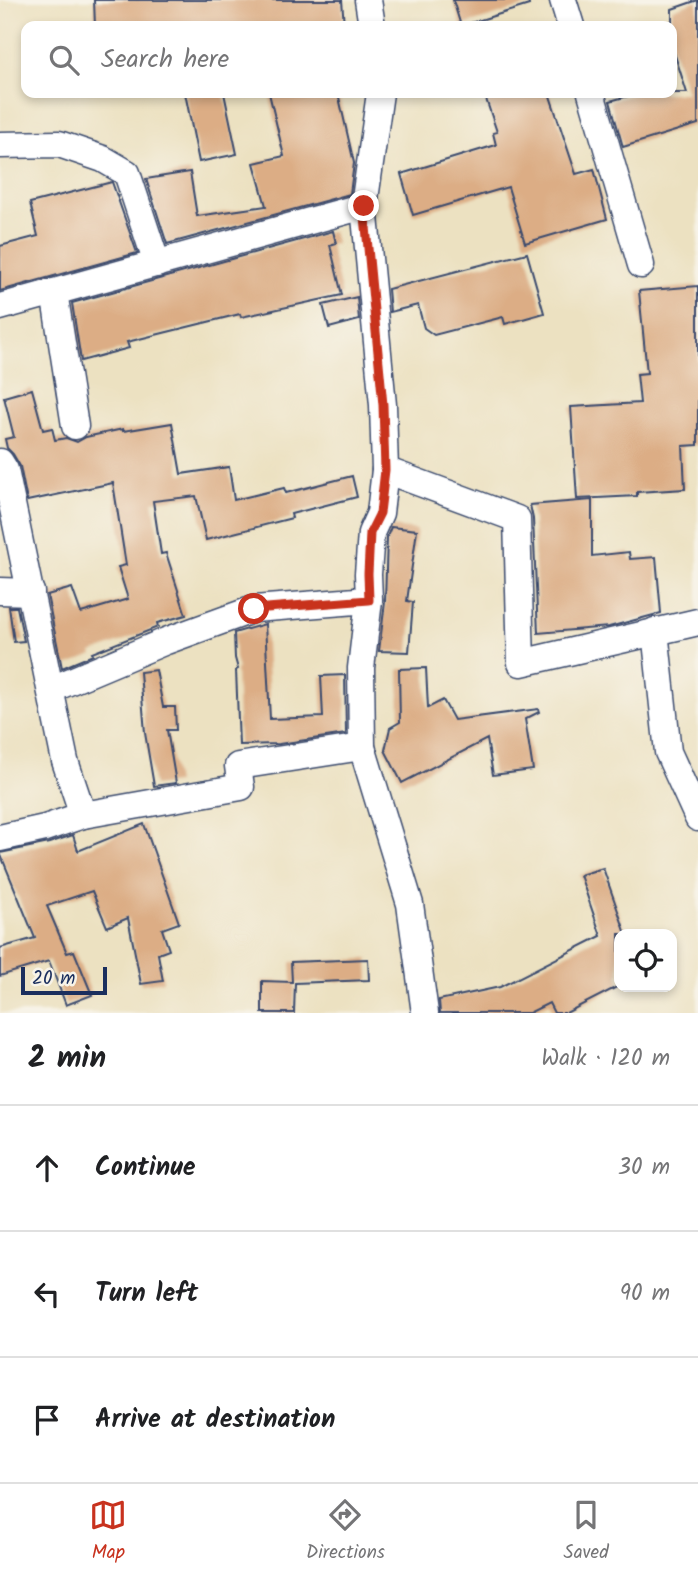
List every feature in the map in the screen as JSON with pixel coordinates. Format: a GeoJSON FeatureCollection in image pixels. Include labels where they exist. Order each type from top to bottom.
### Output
{"type":"FeatureCollection","features":[{"type":"Feature","properties":{"kind":"street"},"geometry":{"type":"LineString","coordinates":[[368,0],[371,21]]}},
{"type":"Feature","properties":{"kind":"street"},"geometry":{"type":"LineString","coordinates":[[564,0],[570,21]]}},
{"type":"Feature","properties":{"kind":"street"},"geometry":{"type":"LineString","coordinates":[[379,98],[364,206],[383,405],[385,470],[380,513],[370,533],[369,600],[361,668],[362,747],[410,904],[425,1013]]}},
{"type":"Feature","properties":{"kind":"street"},"geometry":{"type":"LineString","coordinates":[[592,98],[641,265]]}},
{"type":"Feature","properties":{"kind":"street"},"geometry":{"type":"LineString","coordinates":[[0,145],[59,144],[103,159],[127,173],[157,264]]}},
{"type":"Feature","properties":{"kind":"street"},"geometry":{"type":"LineString","coordinates":[[0,307],[364,206]]}},
{"type":"Feature","properties":{"kind":"street"},"geometry":{"type":"LineString","coordinates":[[54,292],[75,426]]}},
{"type":"Feature","properties":{"kind":"street"},"geometry":{"type":"LineString","coordinates":[[0,462],[5,470],[65,761],[83,815]]}},
{"type":"Feature","properties":{"kind":"street"},"geometry":{"type":"LineString","coordinates":[[385,470],[517,519],[521,663],[698,622]]}},
{"type":"Feature","properties":{"kind":"street"},"geometry":{"type":"LineString","coordinates":[[0,592],[31,592]]}},
{"type":"Feature","properties":{"kind":"street"},"geometry":{"type":"LineString","coordinates":[[52,689],[166,641],[254,609],[369,600]]}},
{"type":"Feature","properties":{"kind":"street"},"geometry":{"type":"LineString","coordinates":[[655,631],[668,752],[698,818]]}},
{"type":"Feature","properties":{"kind":"street"},"geometry":{"type":"LineString","coordinates":[[0,838],[45,828],[83,815],[241,787],[238,766],[362,747]]}},
{"type":"Feature","properties":{"kind":"building"},"geometry":{"type":"Polygon","coordinates":[[[94,0],[342,0],[344,21],[95,21],[94,0]]]}},
{"type":"Feature","properties":{"kind":"building"},"geometry":{"type":"Polygon","coordinates":[[[453,0],[528,0],[529,5],[477,21],[459,21],[453,0]]]}},
{"type":"Feature","properties":{"kind":"building"},"geometry":{"type":"Polygon","coordinates":[[[698,0],[698,124],[623,147],[610,101],[621,98],[677,98],[677,93],[687,93],[677,62],[677,21],[672,21],[672,9],[698,0]]]}},
{"type":"Feature","properties":{"kind":"building"},"geometry":{"type":"Polygon","coordinates":[[[186,98],[225,98],[237,154],[199,162],[186,98]]]}},
{"type":"Feature","properties":{"kind":"building"},"geometry":{"type":"Polygon","coordinates":[[[270,98],[339,98],[354,163],[350,194],[167,244],[146,179],[190,172],[197,216],[266,206],[254,163],[284,156],[270,98]]]}},
{"type":"Feature","properties":{"kind":"building"},"geometry":{"type":"Polygon","coordinates":[[[486,98],[551,98],[576,174],[594,169],[607,219],[525,243],[508,187],[413,215],[401,174],[496,145],[493,133],[497,132],[486,98]]]}},
{"type":"Feature","properties":{"kind":"building"},"geometry":{"type":"Polygon","coordinates":[[[112,182],[137,253],[0,291],[0,246],[38,236],[30,203],[112,182]]]}},
{"type":"Feature","properties":{"kind":"building"},"geometry":{"type":"Polygon","coordinates":[[[333,231],[336,243],[330,245],[342,295],[241,317],[240,314],[127,342],[129,348],[81,361],[72,303],[333,231]]]}},
{"type":"Feature","properties":{"kind":"building"},"geometry":{"type":"Polygon","coordinates":[[[527,253],[544,313],[505,324],[503,317],[434,335],[424,328],[418,305],[390,312],[388,289],[527,253]]]}},
{"type":"Feature","properties":{"kind":"building"},"geometry":{"type":"Polygon","coordinates":[[[698,286],[698,445],[683,446],[685,489],[637,492],[637,496],[577,499],[571,407],[640,403],[637,374],[647,373],[639,291],[698,286]]]}},
{"type":"Feature","properties":{"kind":"building"},"geometry":{"type":"Polygon","coordinates":[[[357,297],[359,320],[329,328],[323,305],[357,297]]]}},
{"type":"Feature","properties":{"kind":"building"},"geometry":{"type":"Polygon","coordinates":[[[32,389],[43,430],[52,428],[55,440],[66,438],[77,442],[86,437],[123,429],[172,423],[181,474],[229,467],[234,500],[284,488],[286,493],[352,476],[357,497],[291,514],[292,518],[206,540],[196,496],[153,501],[161,554],[166,553],[186,615],[157,623],[158,627],[62,668],[47,595],[72,588],[81,613],[128,599],[118,567],[126,565],[113,483],[27,501],[20,466],[7,448],[5,439],[14,437],[4,397],[32,389]]]}},
{"type":"Feature","properties":{"kind":"building"},"geometry":{"type":"Polygon","coordinates":[[[592,500],[592,556],[629,552],[630,559],[656,557],[661,613],[609,627],[538,633],[533,519],[530,505],[592,500]]]}},
{"type":"Feature","properties":{"kind":"building"},"geometry":{"type":"Polygon","coordinates":[[[391,527],[417,530],[407,601],[413,602],[409,652],[379,651],[385,602],[387,537],[391,527]]]}},
{"type":"Feature","properties":{"kind":"building"},"geometry":{"type":"Polygon","coordinates":[[[9,607],[17,607],[24,641],[14,642],[9,607]]]}},
{"type":"Feature","properties":{"kind":"building"},"geometry":{"type":"Polygon","coordinates":[[[265,624],[270,719],[323,717],[321,676],[345,675],[346,734],[279,744],[239,745],[238,669],[234,633],[265,624]]]}},
{"type":"Feature","properties":{"kind":"building"},"geometry":{"type":"Polygon","coordinates":[[[426,668],[428,708],[443,700],[454,720],[538,709],[539,712],[525,719],[533,770],[493,775],[487,739],[402,783],[385,750],[390,728],[400,722],[399,669],[426,668]]]}},
{"type":"Feature","properties":{"kind":"building"},"geometry":{"type":"Polygon","coordinates":[[[156,670],[163,707],[175,707],[176,730],[167,730],[176,783],[154,786],[145,733],[140,672],[156,670]]]}},
{"type":"Feature","properties":{"kind":"building"},"geometry":{"type":"Polygon","coordinates":[[[144,824],[179,923],[162,929],[169,950],[158,954],[163,981],[141,984],[128,918],[107,927],[92,891],[47,906],[67,953],[74,951],[92,995],[66,1005],[49,961],[0,976],[0,948],[35,938],[0,853],[73,835],[78,851],[144,824]]]}},
{"type":"Feature","properties":{"kind":"building"},"geometry":{"type":"Polygon","coordinates":[[[603,868],[624,929],[614,929],[614,989],[566,1013],[554,1013],[549,1003],[529,1013],[440,1013],[439,1000],[500,987],[601,936],[580,875],[603,868]]]}},
{"type":"Feature","properties":{"kind":"building"},"geometry":{"type":"Polygon","coordinates":[[[368,959],[369,980],[295,983],[294,1013],[262,1013],[262,981],[292,982],[291,962],[368,959]]]}},
{"type":"Feature","properties":{"kind":"route"},"geometry":{"type":"LineString","coordinates":[[254,609],[369,600],[370,533],[380,513],[385,470],[383,405],[364,206]]}}]}
